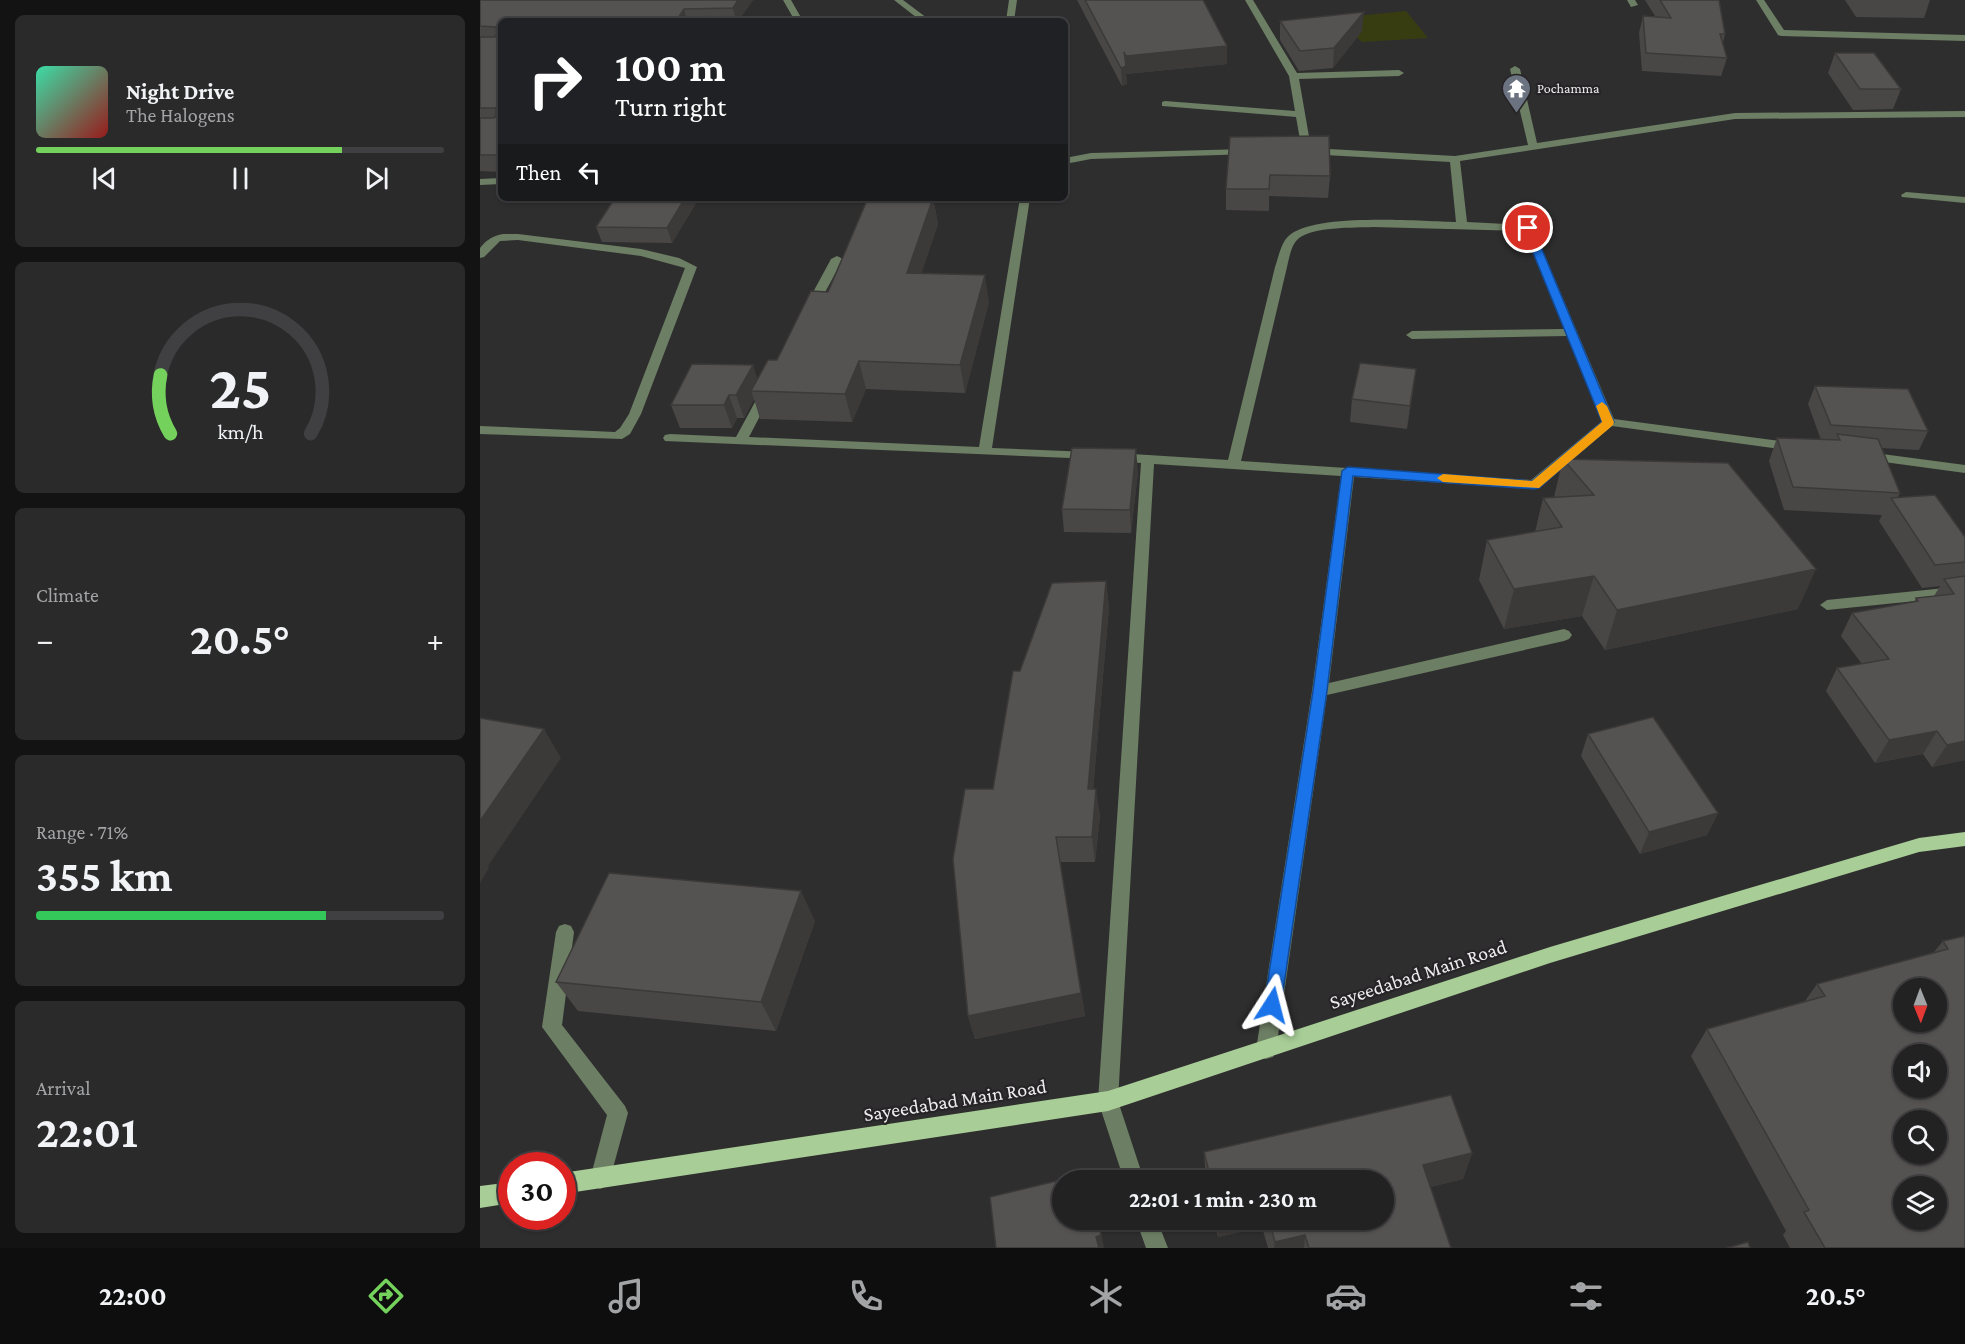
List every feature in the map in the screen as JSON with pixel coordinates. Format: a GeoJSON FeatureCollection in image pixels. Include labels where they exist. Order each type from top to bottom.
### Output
{"type":"FeatureCollection","features":[{"type":"Feature","properties":{"kind":"main road","name":"Sayeedabad Main Road"},"geometry":{"type":"LineString","coordinates":[[576,1182],[1108,1101],[1573,948],[1919,845],[1965,839]]}},
{"type":"Feature","properties":{"kind":"main road"},"geometry":{"type":"LineString","coordinates":[[480,1197],[498,1194]]}},
{"type":"Feature","properties":{"kind":"street"},"geometry":{"type":"LineString","coordinates":[[787,0],[797,18]]}},
{"type":"Feature","properties":{"kind":"street"},"geometry":{"type":"LineString","coordinates":[[898,0],[923,18]]}},
{"type":"Feature","properties":{"kind":"street"},"geometry":{"type":"LineString","coordinates":[[1010,18],[1013,0]]}},
{"type":"Feature","properties":{"kind":"street"},"geometry":{"type":"LineString","coordinates":[[1249,0],[1294,76],[1307,151]]}},
{"type":"Feature","properties":{"kind":"street"},"geometry":{"type":"LineString","coordinates":[[1760,0],[1781,33],[1965,38]]}},
{"type":"Feature","properties":{"kind":"street"},"geometry":{"type":"LineString","coordinates":[[1515,69],[1533,147]]}},
{"type":"Feature","properties":{"kind":"street"},"geometry":{"type":"LineString","coordinates":[[1294,76],[1399,73]]}},
{"type":"Feature","properties":{"kind":"street"},"geometry":{"type":"LineString","coordinates":[[1166,104],[1300,114]]}},
{"type":"Feature","properties":{"kind":"street"},"geometry":{"type":"LineString","coordinates":[[1295,151],[1455,159],[1735,116],[1965,114]]}},
{"type":"Feature","properties":{"kind":"street"},"geometry":{"type":"LineString","coordinates":[[1068,160],[1091,156],[1259,152]]}},
{"type":"Feature","properties":{"kind":"street"},"geometry":{"type":"LineString","coordinates":[[1455,159],[1462,225]]}},
{"type":"Feature","properties":{"kind":"street"},"geometry":{"type":"LineString","coordinates":[[480,182],[498,181]]}},
{"type":"Feature","properties":{"kind":"street"},"geometry":{"type":"LineString","coordinates":[[1906,195],[1965,200]]}},
{"type":"Feature","properties":{"kind":"street"},"geometry":{"type":"LineString","coordinates":[[985,450],[1025,201]]}},
{"type":"Feature","properties":{"kind":"street"},"geometry":{"type":"LineString","coordinates":[[1234,464],[1281,267],[1293,237],[1306,230],[1337,225],[1462,225],[1528,228],[1609,422]]}},
{"type":"Feature","properties":{"kind":"street"},"geometry":{"type":"LineString","coordinates":[[480,255],[489,243],[496,240],[531,238],[554,243],[634,250],[678,261],[691,267],[635,414],[625,431],[617,436],[480,430]]}},
{"type":"Feature","properties":{"kind":"street"},"geometry":{"type":"LineString","coordinates":[[805,320],[837,259]]}},
{"type":"Feature","properties":{"kind":"street"},"geometry":{"type":"LineString","coordinates":[[1412,335],[1570,332]]}},
{"type":"Feature","properties":{"kind":"street"},"geometry":{"type":"LineString","coordinates":[[740,441],[772,380]]}},
{"type":"Feature","properties":{"kind":"street"},"geometry":{"type":"LineString","coordinates":[[670,438],[985,450],[1348,471],[1534,485],[1609,422],[1810,449]]}},
{"type":"Feature","properties":{"kind":"street"},"geometry":{"type":"LineString","coordinates":[[1858,455],[1965,469]]}},
{"type":"Feature","properties":{"kind":"street"},"geometry":{"type":"LineString","coordinates":[[1131,1170],[1108,1101],[1148,459]]}},
{"type":"Feature","properties":{"kind":"street"},"geometry":{"type":"LineString","coordinates":[[1266,1050],[1320,691],[1348,471]]}},
{"type":"Feature","properties":{"kind":"street"},"geometry":{"type":"LineString","coordinates":[[1827,605],[1965,591]]}},
{"type":"Feature","properties":{"kind":"street"},"geometry":{"type":"LineString","coordinates":[[1320,691],[1564,635]]}},
{"type":"Feature","properties":{"kind":"street"},"geometry":{"type":"LineString","coordinates":[[565,932],[552,1027],[618,1113],[600,1179]]}},
{"type":"Feature","properties":{"kind":"street"},"geometry":{"type":"LineString","coordinates":[[1151,1230],[1157,1248]]}},
{"type":"Feature","properties":{"kind":"green space"},"geometry":{"type":"Polygon","coordinates":[[[1406,11],[1428,38],[1362,42],[1336,18],[1406,11]]]}},
{"type":"Feature","properties":{"kind":"building"},"geometry":{"type":"Polygon","coordinates":[[[480,0],[738,0],[733,8],[684,9],[678,18],[498,18],[498,155],[480,155],[480,118],[494,118],[496,108],[480,108],[480,37],[495,37],[497,34],[496,27],[480,26],[480,0]]]}},
{"type":"Feature","properties":{"kind":"building"},"geometry":{"type":"Polygon","coordinates":[[[1085,0],[1203,0],[1227,46],[1126,56],[1124,52],[1126,66],[1121,68],[1085,0]]]}},
{"type":"Feature","properties":{"kind":"building"},"geometry":{"type":"Polygon","coordinates":[[[1660,0],[1719,0],[1725,34],[1720,34],[1727,58],[1646,53],[1643,16],[1671,18],[1660,0]]]}},
{"type":"Feature","properties":{"kind":"building"},"geometry":{"type":"Polygon","coordinates":[[[1364,12],[1334,48],[1300,51],[1280,21],[1364,12]]]}},
{"type":"Feature","properties":{"kind":"building"},"geometry":{"type":"Polygon","coordinates":[[[1835,53],[1874,53],[1901,89],[1860,89],[1835,53]]]}},
{"type":"Feature","properties":{"kind":"building"},"geometry":{"type":"Polygon","coordinates":[[[1329,136],[1330,176],[1270,175],[1269,189],[1226,189],[1230,137],[1329,136]]]}},
{"type":"Feature","properties":{"kind":"building"},"geometry":{"type":"Polygon","coordinates":[[[613,201],[683,201],[667,228],[596,227],[613,201]]]}},
{"type":"Feature","properties":{"kind":"building"},"geometry":{"type":"Polygon","coordinates":[[[867,201],[932,201],[907,273],[985,275],[960,365],[859,361],[845,394],[751,391],[768,360],[777,360],[811,291],[828,292],[867,201]]]}},
{"type":"Feature","properties":{"kind":"building"},"geometry":{"type":"Polygon","coordinates":[[[1360,363],[1416,369],[1410,406],[1352,399],[1360,363]]]}},
{"type":"Feature","properties":{"kind":"building"},"geometry":{"type":"Polygon","coordinates":[[[692,364],[753,365],[736,395],[729,395],[724,405],[671,405],[692,364]]]}},
{"type":"Feature","properties":{"kind":"building"},"geometry":{"type":"Polygon","coordinates":[[[1815,386],[1908,389],[1928,431],[1831,425],[1815,386]]]}},
{"type":"Feature","properties":{"kind":"building"},"geometry":{"type":"Polygon","coordinates":[[[1837,434],[1878,439],[1900,493],[1793,487],[1777,438],[1840,440],[1837,434]]]}},
{"type":"Feature","properties":{"kind":"building"},"geometry":{"type":"Polygon","coordinates":[[[1072,448],[1136,449],[1130,510],[1062,509],[1072,448]]]}},
{"type":"Feature","properties":{"kind":"building"},"geometry":{"type":"Polygon","coordinates":[[[1563,459],[1728,463],[1816,569],[1617,610],[1594,576],[1514,589],[1487,540],[1562,527],[1543,498],[1594,495],[1563,459]]]}},
{"type":"Feature","properties":{"kind":"building"},"geometry":{"type":"Polygon","coordinates":[[[1935,495],[1965,537],[1965,562],[1935,565],[1891,498],[1935,495]]]}},
{"type":"Feature","properties":{"kind":"building"},"geometry":{"type":"Polygon","coordinates":[[[1965,576],[1965,741],[1947,745],[1937,731],[1889,740],[1837,668],[1889,659],[1852,613],[1918,601],[1916,598],[1954,594],[1944,579],[1965,576]]]}},
{"type":"Feature","properties":{"kind":"building"},"geometry":{"type":"Polygon","coordinates":[[[1106,581],[1088,789],[1096,789],[1092,837],[1056,837],[1081,993],[968,1016],[953,859],[965,789],[993,789],[1013,671],[1020,671],[1052,583],[1106,581]]]}},
{"type":"Feature","properties":{"kind":"building"},"geometry":{"type":"Polygon","coordinates":[[[1653,717],[1718,813],[1649,832],[1588,734],[1653,717]]]}},
{"type":"Feature","properties":{"kind":"building"},"geometry":{"type":"Polygon","coordinates":[[[480,718],[544,729],[480,821],[480,718]]]}},
{"type":"Feature","properties":{"kind":"building"},"geometry":{"type":"Polygon","coordinates":[[[609,873],[801,891],[761,1002],[556,982],[609,873]]]}},
{"type":"Feature","properties":{"kind":"building"},"geometry":{"type":"Polygon","coordinates":[[[1965,936],[1965,1248],[1825,1248],[1804,1212],[1809,1210],[1707,1029],[1825,996],[1817,984],[1948,949],[1943,941],[1965,936]]]}},
{"type":"Feature","properties":{"kind":"building"},"geometry":{"type":"Polygon","coordinates":[[[1451,1095],[1472,1153],[1423,1165],[1451,1248],[1309,1248],[1305,1235],[1275,1242],[1272,1230],[1394,1230],[1394,1170],[1208,1170],[1204,1152],[1451,1095]]]}},
{"type":"Feature","properties":{"kind":"building"},"geometry":{"type":"Polygon","coordinates":[[[1052,1182],[1052,1230],[1100,1230],[1101,1235],[1096,1237],[1099,1248],[996,1248],[990,1197],[1052,1182]]]}},
{"type":"Feature","properties":{"kind":"building"},"geometry":{"type":"Polygon","coordinates":[[[1748,1242],[1750,1248],[1727,1248],[1748,1242]]]}},
{"type":"Feature","properties":{"kind":"slow traffic"},"geometry":{"type":"LineString","coordinates":[[1443,478],[1534,485],[1609,422],[1602,406]]}},
{"type":"Feature","properties":{"kind":"place","name":"Pochamma"},"geometry":{"type":"Point","coordinates":[1516,114]}},
{"type":"Feature","properties":{"kind":"route"},"geometry":{"type":"LineString","coordinates":[[1272,1005],[1320,691],[1348,471],[1534,485],[1609,422],[1528,228]]}}]}
